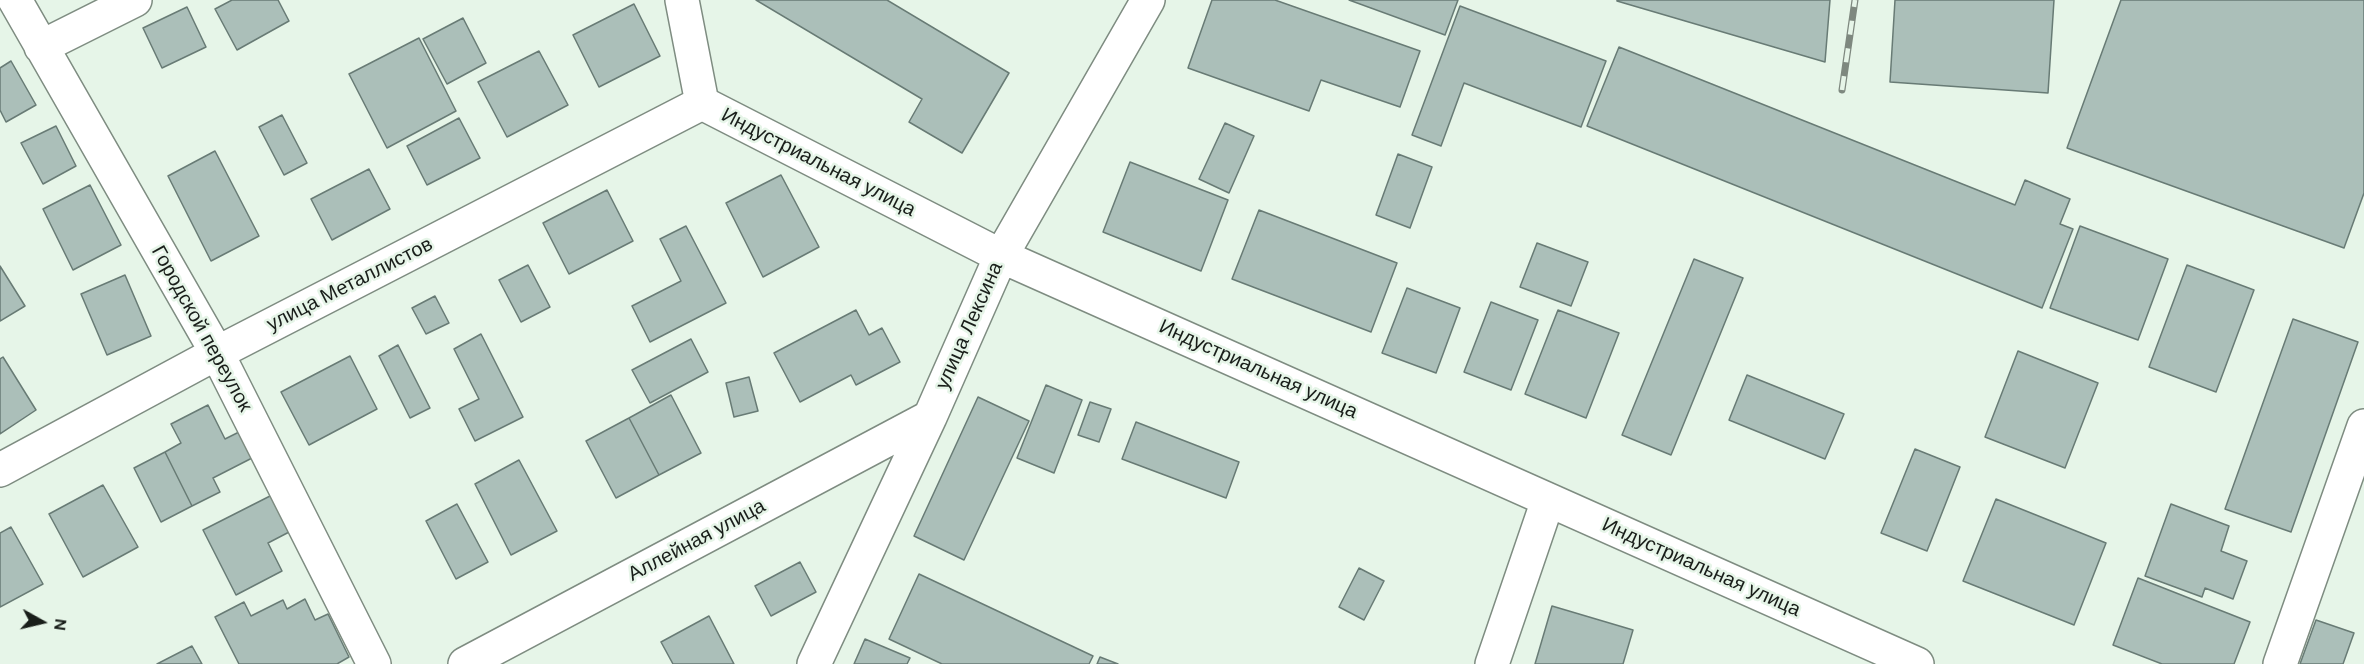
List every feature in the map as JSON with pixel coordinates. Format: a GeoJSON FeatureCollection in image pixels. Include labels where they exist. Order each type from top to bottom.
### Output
{"type":"FeatureCollection","features":[{"type":"Feature","properties":{"kind":"street","name":"Городской переулок"},"geometry":{"type":"LineString","coordinates":[[15,0],[217,353],[374,664]]}},
{"type":"Feature","properties":{"kind":"street"},"geometry":{"type":"LineString","coordinates":[[41,47],[135,0]]}},
{"type":"Feature","properties":{"kind":"street","name":"Индустриальная улица"},"geometry":{"type":"LineString","coordinates":[[682,0],[702,103],[1001,256],[1917,664]]}},
{"type":"Feature","properties":{"kind":"street","name":"улица Лексина"},"geometry":{"type":"LineString","coordinates":[[814,664],[930,417],[1001,256],[1148,0]]}},
{"type":"Feature","properties":{"kind":"street","name":"улица Металлистов"},"geometry":{"type":"LineString","coordinates":[[0,470],[217,353],[702,103]]}},
{"type":"Feature","properties":{"kind":"street","name":"Аллейная улица"},"geometry":{"type":"LineString","coordinates":[[465,664],[930,417]]}},
{"type":"Feature","properties":{"kind":"street"},"geometry":{"type":"LineString","coordinates":[[2280,664],[2364,426]]}},
{"type":"Feature","properties":{"kind":"street"},"geometry":{"type":"LineString","coordinates":[[1492,664],[1548,500]]}},
{"type":"Feature","properties":{"kind":"building"},"geometry":{"type":"Polygon","coordinates":[[[232,0],[278,0],[289,21],[237,50],[215,9],[232,0]]]}},
{"type":"Feature","properties":{"kind":"building"},"geometry":{"type":"Polygon","coordinates":[[[756,0],[887,0],[1009,73],[962,153],[909,122],[922,99],[756,0]]]}},
{"type":"Feature","properties":{"kind":"building"},"geometry":{"type":"Polygon","coordinates":[[[1212,0],[1275,0],[1420,51],[1400,107],[1321,80],[1309,111],[1188,68],[1212,0]]]}},
{"type":"Feature","properties":{"kind":"building"},"geometry":{"type":"Polygon","coordinates":[[[1349,0],[1458,0],[1445,35],[1349,0]]]}},
{"type":"Feature","properties":{"kind":"building"},"geometry":{"type":"Polygon","coordinates":[[[1830,0],[1825,62],[1617,1],[1830,0]]]}},
{"type":"Feature","properties":{"kind":"building"},"geometry":{"type":"Polygon","coordinates":[[[1895,0],[2054,0],[2048,93],[1890,82],[1895,0]]]}},
{"type":"Feature","properties":{"kind":"building"},"geometry":{"type":"Polygon","coordinates":[[[2121,0],[2364,0],[2364,193],[2344,248],[2067,148],[2121,0]]]}},
{"type":"Feature","properties":{"kind":"building"},"geometry":{"type":"Polygon","coordinates":[[[634,4],[660,56],[599,87],[573,35],[634,4]]]}},
{"type":"Feature","properties":{"kind":"building"},"geometry":{"type":"Polygon","coordinates":[[[1460,6],[1606,61],[1581,127],[1464,83],[1441,146],[1412,135],[1460,6]]]}},
{"type":"Feature","properties":{"kind":"building"},"geometry":{"type":"Polygon","coordinates":[[[187,7],[206,47],[162,68],[143,28],[187,7]]]}},
{"type":"Feature","properties":{"kind":"building"},"geometry":{"type":"Polygon","coordinates":[[[463,18],[486,63],[447,84],[423,39],[463,18]]]}},
{"type":"Feature","properties":{"kind":"building"},"geometry":{"type":"Polygon","coordinates":[[[419,38],[456,111],[387,148],[349,74],[419,38]]]}},
{"type":"Feature","properties":{"kind":"building"},"geometry":{"type":"Polygon","coordinates":[[[1619,47],[2015,205],[2025,180],[2070,199],[2060,224],[2073,229],[2042,308],[1587,126],[1619,47]]]}},
{"type":"Feature","properties":{"kind":"building"},"geometry":{"type":"Polygon","coordinates":[[[539,51],[568,105],[507,137],[478,82],[539,51]]]}},
{"type":"Feature","properties":{"kind":"building"},"geometry":{"type":"Polygon","coordinates":[[[11,61],[36,105],[6,122],[0,110],[0,68],[11,61]]]}},
{"type":"Feature","properties":{"kind":"building"},"geometry":{"type":"Polygon","coordinates":[[[282,115],[307,163],[284,175],[259,127],[282,115]]]}},
{"type":"Feature","properties":{"kind":"building"},"geometry":{"type":"Polygon","coordinates":[[[459,118],[480,158],[427,185],[407,146],[459,118]]]}},
{"type":"Feature","properties":{"kind":"building"},"geometry":{"type":"Polygon","coordinates":[[[1225,123],[1254,136],[1229,193],[1199,179],[1225,123]]]}},
{"type":"Feature","properties":{"kind":"building"},"geometry":{"type":"Polygon","coordinates":[[[56,126],[76,166],[43,184],[21,143],[56,126]]]}},
{"type":"Feature","properties":{"kind":"building"},"geometry":{"type":"Polygon","coordinates":[[[215,151],[259,236],[211,261],[168,176],[215,151]]]}},
{"type":"Feature","properties":{"kind":"building"},"geometry":{"type":"Polygon","coordinates":[[[1398,154],[1432,167],[1410,228],[1376,215],[1398,154]]]}},
{"type":"Feature","properties":{"kind":"building"},"geometry":{"type":"Polygon","coordinates":[[[1130,162],[1228,200],[1201,271],[1103,232],[1130,162]]]}},
{"type":"Feature","properties":{"kind":"building"},"geometry":{"type":"Polygon","coordinates":[[[369,169],[390,209],[332,240],[311,199],[369,169]]]}},
{"type":"Feature","properties":{"kind":"building"},"geometry":{"type":"Polygon","coordinates":[[[781,175],[819,247],[763,277],[726,203],[781,175]]]}},
{"type":"Feature","properties":{"kind":"building"},"geometry":{"type":"Polygon","coordinates":[[[90,185],[121,245],[73,270],[43,209],[90,185]]]}},
{"type":"Feature","properties":{"kind":"building"},"geometry":{"type":"Polygon","coordinates":[[[607,190],[633,241],[569,274],[543,223],[607,190]]]}},
{"type":"Feature","properties":{"kind":"building"},"geometry":{"type":"Polygon","coordinates":[[[1259,210],[1397,263],[1371,332],[1232,279],[1259,210]]]}},
{"type":"Feature","properties":{"kind":"building"},"geometry":{"type":"Polygon","coordinates":[[[686,226],[726,303],[650,342],[632,306],[681,281],[660,239],[686,226]]]}},
{"type":"Feature","properties":{"kind":"building"},"geometry":{"type":"Polygon","coordinates":[[[2080,226],[2168,259],[2138,340],[2050,308],[2080,226]]]}},
{"type":"Feature","properties":{"kind":"building"},"geometry":{"type":"Polygon","coordinates":[[[1537,243],[1588,262],[1571,306],[1520,287],[1537,243]]]}},
{"type":"Feature","properties":{"kind":"building"},"geometry":{"type":"Polygon","coordinates":[[[1694,259],[1743,278],[1671,455],[1622,435],[1694,259]]]}},
{"type":"Feature","properties":{"kind":"building"},"geometry":{"type":"Polygon","coordinates":[[[528,265],[550,307],[521,322],[499,280],[528,265]]]}},
{"type":"Feature","properties":{"kind":"building"},"geometry":{"type":"Polygon","coordinates":[[[2187,265],[2254,290],[2216,392],[2149,367],[2187,265]]]}},
{"type":"Feature","properties":{"kind":"building"},"geometry":{"type":"Polygon","coordinates":[[[0,266],[25,306],[0,321],[0,266]]]}},
{"type":"Feature","properties":{"kind":"building"},"geometry":{"type":"Polygon","coordinates":[[[125,275],[151,336],[107,355],[81,294],[125,275]]]}},
{"type":"Feature","properties":{"kind":"building"},"geometry":{"type":"Polygon","coordinates":[[[1407,288],[1460,308],[1436,373],[1382,353],[1407,288]]]}},
{"type":"Feature","properties":{"kind":"building"},"geometry":{"type":"Polygon","coordinates":[[[435,296],[449,323],[426,334],[412,308],[435,296]]]}},
{"type":"Feature","properties":{"kind":"building"},"geometry":{"type":"Polygon","coordinates":[[[1491,302],[1538,320],[1511,390],[1464,372],[1491,302]]]}},
{"type":"Feature","properties":{"kind":"building"},"geometry":{"type":"Polygon","coordinates":[[[856,310],[869,335],[882,328],[900,362],[856,385],[851,375],[800,402],[774,353],[856,310]]]}},
{"type":"Feature","properties":{"kind":"building"},"geometry":{"type":"Polygon","coordinates":[[[1558,310],[1619,333],[1586,418],[1525,394],[1558,310]]]}},
{"type":"Feature","properties":{"kind":"building"},"geometry":{"type":"Polygon","coordinates":[[[2293,319],[2358,342],[2291,532],[2225,509],[2293,319]]]}},
{"type":"Feature","properties":{"kind":"building"},"geometry":{"type":"Polygon","coordinates":[[[481,334],[523,417],[475,441],[459,409],[479,399],[454,349],[481,334]]]}},
{"type":"Feature","properties":{"kind":"building"},"geometry":{"type":"Polygon","coordinates":[[[691,339],[708,372],[650,403],[632,370],[691,339]]]}},
{"type":"Feature","properties":{"kind":"building"},"geometry":{"type":"Polygon","coordinates":[[[398,345],[430,408],[410,418],[379,356],[398,345]]]}},
{"type":"Feature","properties":{"kind":"building"},"geometry":{"type":"Polygon","coordinates":[[[2018,351],[2098,383],[2065,468],[1985,437],[2018,351]]]}},
{"type":"Feature","properties":{"kind":"building"},"geometry":{"type":"Polygon","coordinates":[[[350,356],[377,409],[309,445],[281,392],[350,356]]]}},
{"type":"Feature","properties":{"kind":"building"},"geometry":{"type":"Polygon","coordinates":[[[3,357],[36,410],[0,434],[0,359],[3,357]]]}},
{"type":"Feature","properties":{"kind":"building"},"geometry":{"type":"Polygon","coordinates":[[[1747,375],[1844,414],[1825,459],[1729,420],[1747,375]]]}},
{"type":"Feature","properties":{"kind":"building"},"geometry":{"type":"Polygon","coordinates":[[[749,377],[758,411],[734,417],[726,383],[749,377]]]}},
{"type":"Feature","properties":{"kind":"building"},"geometry":{"type":"Polygon","coordinates":[[[1046,385],[1082,400],[1054,473],[1017,458],[1046,385]]]}},
{"type":"Feature","properties":{"kind":"building"},"geometry":{"type":"Polygon","coordinates":[[[671,395],[701,453],[659,475],[629,418],[671,395]]]}},
{"type":"Feature","properties":{"kind":"building"},"geometry":{"type":"Polygon","coordinates":[[[978,397],[1029,421],[964,560],[914,536],[978,397]]]}},
{"type":"Feature","properties":{"kind":"building"},"geometry":{"type":"Polygon","coordinates":[[[1090,402],[1111,409],[1099,442],[1078,435],[1090,402]]]}},
{"type":"Feature","properties":{"kind":"building"},"geometry":{"type":"Polygon","coordinates":[[[208,405],[225,439],[243,430],[256,456],[213,478],[220,492],[192,506],[165,452],[181,443],[171,424],[208,405]]]}},
{"type":"Feature","properties":{"kind":"building"},"geometry":{"type":"Polygon","coordinates":[[[629,418],[659,475],[616,498],[586,441],[629,418]]]}},
{"type":"Feature","properties":{"kind":"building"},"geometry":{"type":"Polygon","coordinates":[[[1136,422],[1239,462],[1226,498],[1122,459],[1136,422]]]}},
{"type":"Feature","properties":{"kind":"building"},"geometry":{"type":"Polygon","coordinates":[[[1915,449],[1960,467],[1927,551],[1881,533],[1915,449]]]}},
{"type":"Feature","properties":{"kind":"building"},"geometry":{"type":"Polygon","coordinates":[[[165,452],[192,506],[161,522],[134,468],[165,452]]]}},
{"type":"Feature","properties":{"kind":"building"},"geometry":{"type":"Polygon","coordinates":[[[519,460],[557,531],[511,555],[475,484],[519,460]]]}},
{"type":"Feature","properties":{"kind":"building"},"geometry":{"type":"Polygon","coordinates":[[[103,485],[138,547],[83,577],[49,514],[103,485]]]}},
{"type":"Feature","properties":{"kind":"building"},"geometry":{"type":"Polygon","coordinates":[[[274,494],[293,530],[268,543],[282,571],[236,595],[203,530],[274,494]]]}},
{"type":"Feature","properties":{"kind":"building"},"geometry":{"type":"Polygon","coordinates":[[[1996,499],[2106,543],[2074,625],[1963,581],[1996,499]]]}},
{"type":"Feature","properties":{"kind":"building"},"geometry":{"type":"Polygon","coordinates":[[[457,504],[488,562],[456,579],[426,521],[457,504]]]}},
{"type":"Feature","properties":{"kind":"building"},"geometry":{"type":"Polygon","coordinates":[[[2171,504],[2229,526],[2221,551],[2247,561],[2233,599],[2205,588],[2202,597],[2145,576],[2171,504]]]}},
{"type":"Feature","properties":{"kind":"building"},"geometry":{"type":"Polygon","coordinates":[[[11,527],[43,584],[0,607],[0,533],[11,527]]]}},
{"type":"Feature","properties":{"kind":"building"},"geometry":{"type":"Polygon","coordinates":[[[800,562],[816,592],[771,616],[755,586],[800,562]]]}},
{"type":"Feature","properties":{"kind":"building"},"geometry":{"type":"Polygon","coordinates":[[[1359,568],[1384,581],[1364,620],[1339,607],[1359,568]]]}},
{"type":"Feature","properties":{"kind":"building"},"geometry":{"type":"Polygon","coordinates":[[[919,574],[1093,656],[1089,664],[942,664],[889,639],[919,574]]]}},
{"type":"Feature","properties":{"kind":"building"},"geometry":{"type":"Polygon","coordinates":[[[2138,578],[2250,622],[2234,664],[2162,664],[2113,645],[2138,578]]]}},
{"type":"Feature","properties":{"kind":"building"},"geometry":{"type":"Polygon","coordinates":[[[305,599],[315,620],[328,614],[349,657],[337,664],[239,664],[215,617],[244,602],[251,616],[283,600],[287,609],[305,599]]]}},
{"type":"Feature","properties":{"kind":"building"},"geometry":{"type":"Polygon","coordinates":[[[1552,606],[1633,630],[1623,664],[1535,664],[1552,606]]]}},
{"type":"Feature","properties":{"kind":"building"},"geometry":{"type":"Polygon","coordinates":[[[709,616],[734,664],[673,664],[661,642],[709,616]]]}},
{"type":"Feature","properties":{"kind":"building"},"geometry":{"type":"Polygon","coordinates":[[[2316,620],[2354,633],[2343,664],[2300,664],[2316,620]]]}},
{"type":"Feature","properties":{"kind":"building"},"geometry":{"type":"Polygon","coordinates":[[[865,639],[910,658],[907,664],[854,664],[865,639]]]}},
{"type":"Feature","properties":{"kind":"building"},"geometry":{"type":"Polygon","coordinates":[[[192,646],[202,664],[157,664],[192,646]]]}},
{"type":"Feature","properties":{"kind":"building"},"geometry":{"type":"Polygon","coordinates":[[[1100,657],[1118,664],[1097,664],[1100,657]]]}},
{"type":"Feature","properties":{"kind":"railway"},"geometry":{"type":"LineString","coordinates":[[1842,90],[1855,0]]}}]}
